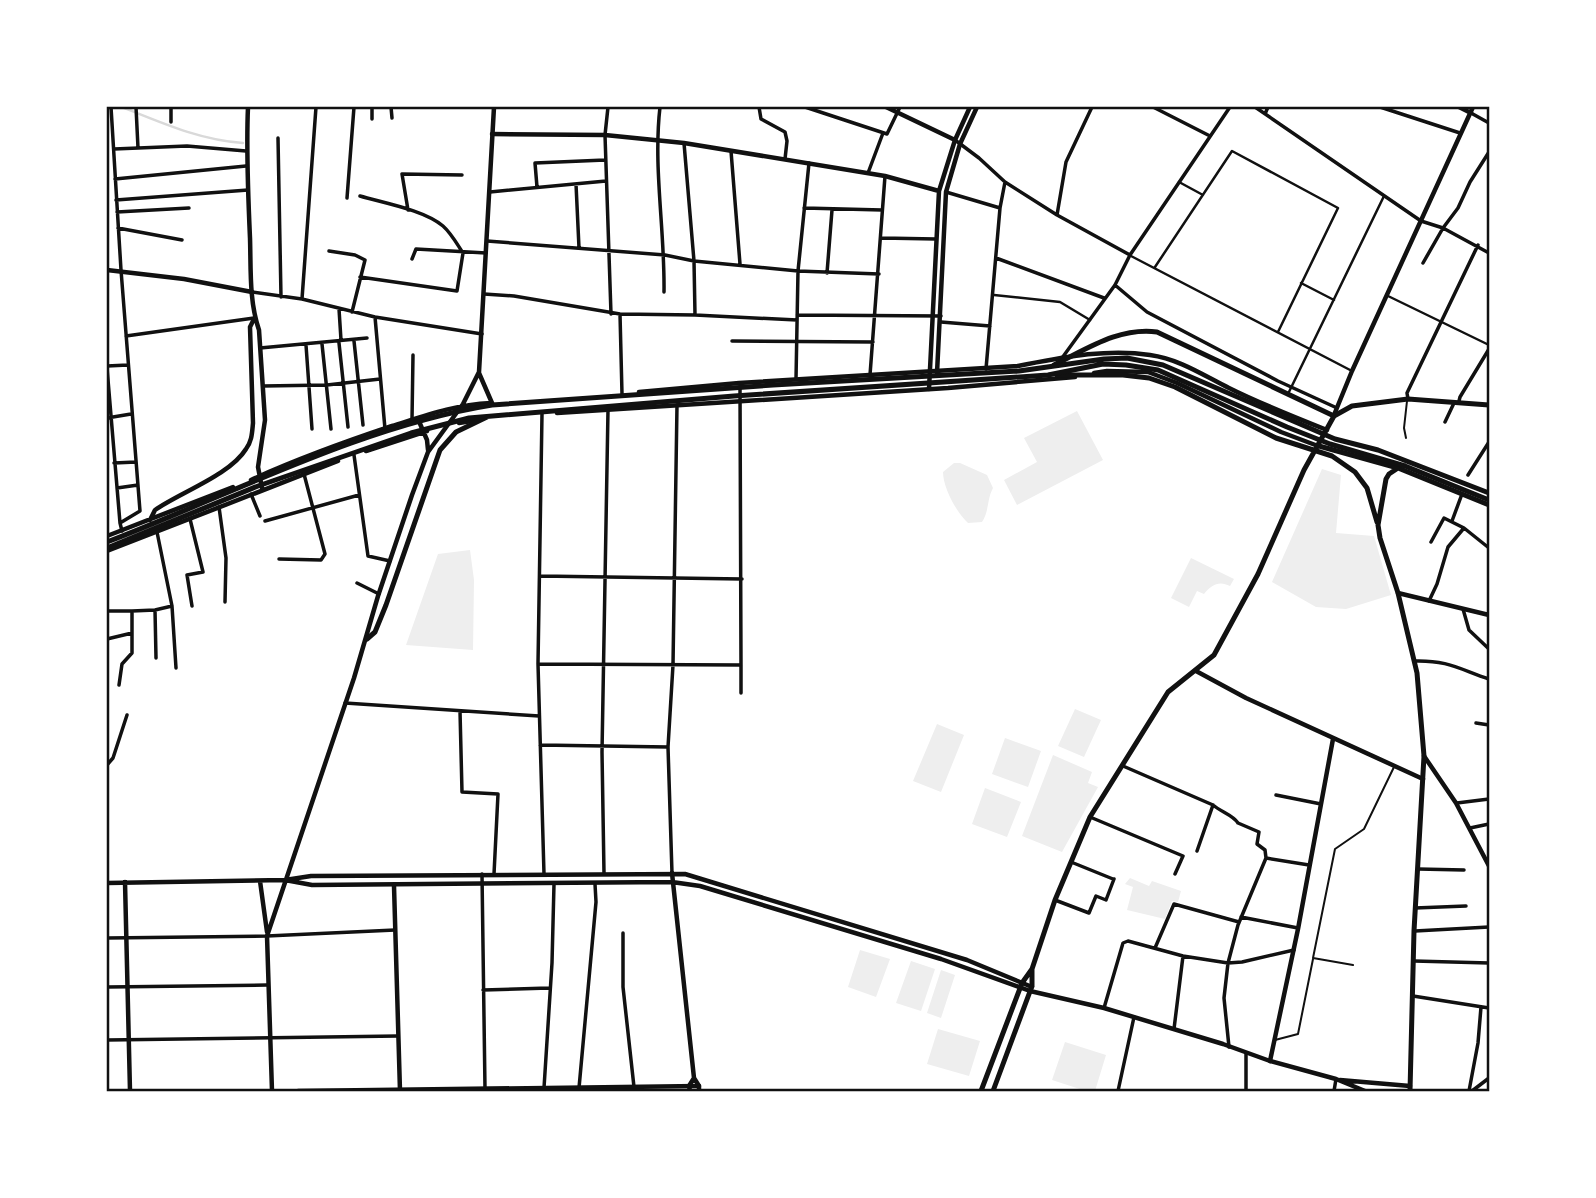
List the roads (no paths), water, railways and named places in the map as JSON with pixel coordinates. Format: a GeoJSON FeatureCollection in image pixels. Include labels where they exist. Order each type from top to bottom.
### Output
{"type":"FeatureCollection","features":[{"type":"Feature","properties":{"kind":"main road"},"geometry":{"type":"LineString","coordinates":[[146,527],[155,510],[236,462],[252,438],[251,332],[254,318],[246,166],[248,107]]}},
{"type":"Feature","properties":{"kind":"main road"},"geometry":{"type":"LineString","coordinates":[[267,936],[428,452],[463,404],[479,372],[494,107]]}},
{"type":"Feature","properties":{"kind":"main road"},"geometry":{"type":"LineString","coordinates":[[886,107],[898,109],[955,140]]}},
{"type":"Feature","properties":{"kind":"main road"},"geometry":{"type":"LineString","coordinates":[[929,389],[939,191],[955,140],[970,107]]}},
{"type":"Feature","properties":{"kind":"main road"},"geometry":{"type":"LineString","coordinates":[[938,389],[946,192],[960,144],[977,107]]}},
{"type":"Feature","properties":{"kind":"main road"},"geometry":{"type":"LineString","coordinates":[[993,1091],[1031,989],[1032,969],[1055,900],[1090,817],[1168,692],[1214,655],[1252,586],[1304,470],[1334,416],[1472,110],[1459,107]]}},
{"type":"Feature","properties":{"kind":"main road"},"geometry":{"type":"LineString","coordinates":[[492,134],[604,135],[684,143],[885,176],[939,191]]}},
{"type":"Feature","properties":{"kind":"main road"},"geometry":{"type":"LineString","coordinates":[[107,270],[184,279],[252,292]]}},
{"type":"Feature","properties":{"kind":"main road"},"geometry":{"type":"LineString","coordinates":[[254,318],[258,327],[263,386],[264,431],[258,476],[262,489]]}},
{"type":"Feature","properties":{"kind":"main road"},"geometry":{"type":"LineString","coordinates":[[1048,368],[1118,334],[1142,330],[1157,332],[1334,416]]}},
{"type":"Feature","properties":{"kind":"main road"},"geometry":{"type":"LineString","coordinates":[[107,536],[162,516],[301,457],[463,404],[796,379],[985,369],[1112,353],[1153,355],[1185,365],[1229,388],[1327,430]]}},
{"type":"Feature","properties":{"kind":"main road"},"geometry":{"type":"LineString","coordinates":[[107,542],[318,456],[408,425],[467,409],[679,391],[908,379],[1048,368],[1127,358],[1163,365],[1335,439],[1389,453],[1489,493]]}},
{"type":"Feature","properties":{"kind":"main road"},"geometry":{"type":"LineString","coordinates":[[1048,375],[1103,364],[1158,370],[1330,444],[1405,466],[1489,503]]}},
{"type":"Feature","properties":{"kind":"main road"},"geometry":{"type":"LineString","coordinates":[[107,550],[354,455],[450,424],[497,417],[1062,379],[1107,371],[1148,372],[1177,383],[1318,448],[1355,472],[1367,488],[1398,593],[1414,661],[1424,756],[1414,931],[1410,1088],[1336,1079]]}},
{"type":"Feature","properties":{"kind":"main road"},"geometry":{"type":"LineString","coordinates":[[479,372],[492,403]]}},
{"type":"Feature","properties":{"kind":"main road"},"geometry":{"type":"LineString","coordinates":[[107,550],[271,481],[435,426],[492,415],[1048,375],[1123,375],[1149,378],[1175,387],[1267,433],[1398,468],[1489,503]]}},
{"type":"Feature","properties":{"kind":"main road"},"geometry":{"type":"LineString","coordinates":[[1334,416],[1352,406],[1408,399],[1489,405]]}},
{"type":"Feature","properties":{"kind":"main road"},"geometry":{"type":"LineString","coordinates":[[367,639],[375,632],[386,605],[440,450],[456,432],[492,415]]}},
{"type":"Feature","properties":{"kind":"main road"},"geometry":{"type":"LineString","coordinates":[[415,419],[424,432],[428,452]]}},
{"type":"Feature","properties":{"kind":"main road"},"geometry":{"type":"LineString","coordinates":[[1378,525],[1386,479],[1398,468]]}},
{"type":"Feature","properties":{"kind":"main road"},"geometry":{"type":"LineString","coordinates":[[1398,593],[1489,615]]}},
{"type":"Feature","properties":{"kind":"main road"},"geometry":{"type":"LineString","coordinates":[[1196,671],[1246,698],[1423,779]]}},
{"type":"Feature","properties":{"kind":"main road"},"geometry":{"type":"LineString","coordinates":[[1270,1061],[1294,950],[1333,739]]}},
{"type":"Feature","properties":{"kind":"main road"},"geometry":{"type":"LineString","coordinates":[[1424,756],[1456,803],[1489,866]]}},
{"type":"Feature","properties":{"kind":"main road"},"geometry":{"type":"LineString","coordinates":[[299,1091],[699,1088],[694,1078],[672,873]]}},
{"type":"Feature","properties":{"kind":"main road"},"geometry":{"type":"LineString","coordinates":[[107,883],[260,881],[311,876],[685,874],[967,960],[1040,992],[1134,1017],[1246,1054],[1336,1079],[1365,1091]]}},
{"type":"Feature","properties":{"kind":"main road"},"geometry":{"type":"LineString","coordinates":[[285,880],[312,885],[394,886],[672,882],[700,886],[1021,985]]}},
{"type":"Feature","properties":{"kind":"main road"},"geometry":{"type":"LineString","coordinates":[[260,881],[267,936],[272,1091]]}},
{"type":"Feature","properties":{"kind":"main road"},"geometry":{"type":"LineString","coordinates":[[125,882],[130,1091]]}},
{"type":"Feature","properties":{"kind":"main road"},"geometry":{"type":"LineString","coordinates":[[394,886],[400,1090]]}},
{"type":"Feature","properties":{"kind":"main road"},"geometry":{"type":"LineString","coordinates":[[981,1091],[1021,985],[1032,969]]}},
{"type":"Feature","properties":{"kind":"main road"},"geometry":{"type":"LineString","coordinates":[[690,1089],[694,1078]]}},
{"type":"Feature","properties":{"kind":"street"},"geometry":{"type":"LineString","coordinates":[[171,107],[171,121]]}},
{"type":"Feature","properties":{"kind":"street"},"geometry":{"type":"LineString","coordinates":[[302,299],[316,107]]}},
{"type":"Feature","properties":{"kind":"street"},"geometry":{"type":"LineString","coordinates":[[347,198],[354,107]]}},
{"type":"Feature","properties":{"kind":"street"},"geometry":{"type":"LineString","coordinates":[[372,107],[372,119]]}},
{"type":"Feature","properties":{"kind":"street"},"geometry":{"type":"LineString","coordinates":[[391,107],[391,118]]}},
{"type":"Feature","properties":{"kind":"street"},"geometry":{"type":"LineString","coordinates":[[608,107],[604,135],[611,314]]}},
{"type":"Feature","properties":{"kind":"street"},"geometry":{"type":"LineString","coordinates":[[660,107],[656,141],[665,255],[664,292]]}},
{"type":"Feature","properties":{"kind":"street"},"geometry":{"type":"LineString","coordinates":[[759,107],[761,119],[785,132],[788,141],[785,159]]}},
{"type":"Feature","properties":{"kind":"street"},"geometry":{"type":"LineString","coordinates":[[805,107],[887,134],[898,109]]}},
{"type":"Feature","properties":{"kind":"street"},"geometry":{"type":"LineString","coordinates":[[1057,215],[1066,162],[1092,107]]}},
{"type":"Feature","properties":{"kind":"street"},"geometry":{"type":"LineString","coordinates":[[1153,107],[1210,136]]}},
{"type":"Feature","properties":{"kind":"street"},"geometry":{"type":"LineString","coordinates":[[1062,358],[1115,285],[1130,255],[1230,107]]}},
{"type":"Feature","properties":{"kind":"street"},"geometry":{"type":"LineString","coordinates":[[1255,107],[1421,221],[1443,228],[1489,253]]}},
{"type":"Feature","properties":{"kind":"street"},"geometry":{"type":"LineString","coordinates":[[1265,114],[1268,107]]}},
{"type":"Feature","properties":{"kind":"street"},"geometry":{"type":"LineString","coordinates":[[1380,107],[1460,133]]}},
{"type":"Feature","properties":{"kind":"street"},"geometry":{"type":"LineString","coordinates":[[136,108],[138,148]]}},
{"type":"Feature","properties":{"kind":"street"},"geometry":{"type":"LineString","coordinates":[[110,110],[131,414],[141,511],[120,523]]}},
{"type":"Feature","properties":{"kind":"street"},"geometry":{"type":"LineString","coordinates":[[1472,110],[1489,123]]}},
{"type":"Feature","properties":{"kind":"street"},"geometry":{"type":"LineString","coordinates":[[868,173],[883,133]]}},
{"type":"Feature","properties":{"kind":"street"},"geometry":{"type":"LineString","coordinates":[[278,138],[281,298]]}},
{"type":"Feature","properties":{"kind":"street"},"geometry":{"type":"LineString","coordinates":[[955,140],[1005,182],[1057,215],[1352,371]]}},
{"type":"Feature","properties":{"kind":"street"},"geometry":{"type":"LineString","coordinates":[[684,143],[694,261],[695,315]]}},
{"type":"Feature","properties":{"kind":"street"},"geometry":{"type":"LineString","coordinates":[[114,149],[187,146],[246,151]]}},
{"type":"Feature","properties":{"kind":"street"},"geometry":{"type":"LineString","coordinates":[[731,150],[740,264]]}},
{"type":"Feature","properties":{"kind":"street"},"geometry":{"type":"LineString","coordinates":[[1155,267],[1232,151],[1338,208],[1278,331]]}},
{"type":"Feature","properties":{"kind":"street"},"geometry":{"type":"LineString","coordinates":[[1423,264],[1489,152]]}},
{"type":"Feature","properties":{"kind":"street"},"geometry":{"type":"LineString","coordinates":[[537,187],[536,163],[606,160]]}},
{"type":"Feature","properties":{"kind":"street"},"geometry":{"type":"LineString","coordinates":[[796,379],[798,271],[808,163]]}},
{"type":"Feature","properties":{"kind":"street"},"geometry":{"type":"LineString","coordinates":[[115,178],[246,166]]}},
{"type":"Feature","properties":{"kind":"street"},"geometry":{"type":"LineString","coordinates":[[408,210],[402,174],[463,175]]}},
{"type":"Feature","properties":{"kind":"street"},"geometry":{"type":"LineString","coordinates":[[870,375],[885,176]]}},
{"type":"Feature","properties":{"kind":"street"},"geometry":{"type":"LineString","coordinates":[[490,192],[607,180]]}},
{"type":"Feature","properties":{"kind":"street"},"geometry":{"type":"LineString","coordinates":[[985,369],[1000,208],[1005,182]]}},
{"type":"Feature","properties":{"kind":"street"},"geometry":{"type":"LineString","coordinates":[[1179,182],[1203,195]]}},
{"type":"Feature","properties":{"kind":"street"},"geometry":{"type":"LineString","coordinates":[[576,184],[579,248]]}},
{"type":"Feature","properties":{"kind":"street"},"geometry":{"type":"LineString","coordinates":[[116,200],[247,190]]}},
{"type":"Feature","properties":{"kind":"street"},"geometry":{"type":"LineString","coordinates":[[946,192],[1000,208]]}},
{"type":"Feature","properties":{"kind":"street"},"geometry":{"type":"LineString","coordinates":[[1288,394],[1384,195]]}},
{"type":"Feature","properties":{"kind":"street"},"geometry":{"type":"LineString","coordinates":[[360,196],[408,210],[443,226],[463,253],[457,291],[360,277]]}},
{"type":"Feature","properties":{"kind":"street"},"geometry":{"type":"LineString","coordinates":[[117,212],[189,208]]}},
{"type":"Feature","properties":{"kind":"street"},"geometry":{"type":"LineString","coordinates":[[804,208],[883,210]]}},
{"type":"Feature","properties":{"kind":"street"},"geometry":{"type":"LineString","coordinates":[[827,273],[832,210]]}},
{"type":"Feature","properties":{"kind":"street"},"geometry":{"type":"LineString","coordinates":[[118,228],[182,240]]}},
{"type":"Feature","properties":{"kind":"street"},"geometry":{"type":"LineString","coordinates":[[881,239],[936,239]]}},
{"type":"Feature","properties":{"kind":"street"},"geometry":{"type":"LineString","coordinates":[[487,241],[665,255],[694,261],[798,271],[879,274]]}},
{"type":"Feature","properties":{"kind":"street"},"geometry":{"type":"LineString","coordinates":[[1408,399],[1407,393],[1478,246]]}},
{"type":"Feature","properties":{"kind":"street"},"geometry":{"type":"LineString","coordinates":[[412,259],[416,249],[486,253]]}},
{"type":"Feature","properties":{"kind":"street"},"geometry":{"type":"LineString","coordinates":[[329,251],[365,260],[352,312]]}},
{"type":"Feature","properties":{"kind":"street"},"geometry":{"type":"LineString","coordinates":[[996,258],[1104,298]]}},
{"type":"Feature","properties":{"kind":"street"},"geometry":{"type":"LineString","coordinates":[[1301,283],[1334,300]]}},
{"type":"Feature","properties":{"kind":"street"},"geometry":{"type":"LineString","coordinates":[[1115,285],[1147,312],[1337,408]]}},
{"type":"Feature","properties":{"kind":"street"},"geometry":{"type":"LineString","coordinates":[[252,292],[302,299],[374,317],[481,334]]}},
{"type":"Feature","properties":{"kind":"street"},"geometry":{"type":"LineString","coordinates":[[484,294],[513,296],[611,314],[797,318],[932,316],[990,327]]}},
{"type":"Feature","properties":{"kind":"street"},"geometry":{"type":"LineString","coordinates":[[993,295],[1060,302],[1090,320]]}},
{"type":"Feature","properties":{"kind":"street"},"geometry":{"type":"LineString","coordinates":[[1388,296],[1489,347],[1445,422]]}},
{"type":"Feature","properties":{"kind":"street"},"geometry":{"type":"LineString","coordinates":[[339,309],[348,427]]}},
{"type":"Feature","properties":{"kind":"street"},"geometry":{"type":"LineString","coordinates":[[620,314],[622,394]]}},
{"type":"Feature","properties":{"kind":"street"},"geometry":{"type":"LineString","coordinates":[[374,317],[385,429]]}},
{"type":"Feature","properties":{"kind":"street"},"geometry":{"type":"LineString","coordinates":[[126,336],[254,318]]}},
{"type":"Feature","properties":{"kind":"street"},"geometry":{"type":"LineString","coordinates":[[260,348],[367,338]]}},
{"type":"Feature","properties":{"kind":"street"},"geometry":{"type":"LineString","coordinates":[[354,341],[363,425]]}},
{"type":"Feature","properties":{"kind":"street"},"geometry":{"type":"LineString","coordinates":[[732,341],[873,342]]}},
{"type":"Feature","properties":{"kind":"street"},"geometry":{"type":"LineString","coordinates":[[322,344],[331,429]]}},
{"type":"Feature","properties":{"kind":"street"},"geometry":{"type":"LineString","coordinates":[[306,345],[312,429]]}},
{"type":"Feature","properties":{"kind":"street"},"geometry":{"type":"LineString","coordinates":[[413,355],[415,419]]}},
{"type":"Feature","properties":{"kind":"street"},"geometry":{"type":"LineString","coordinates":[[122,531],[108,417],[107,367],[128,365]]}},
{"type":"Feature","properties":{"kind":"street"},"geometry":{"type":"LineString","coordinates":[[263,386],[327,385],[380,379]]}},
{"type":"Feature","properties":{"kind":"street"},"geometry":{"type":"LineString","coordinates":[[739,383],[741,693]]}},
{"type":"Feature","properties":{"kind":"street"},"geometry":{"type":"LineString","coordinates":[[672,873],[668,747],[673,664],[677,405]]}},
{"type":"Feature","properties":{"kind":"street"},"geometry":{"type":"LineString","coordinates":[[604,873],[602,746],[608,410]]}},
{"type":"Feature","properties":{"kind":"street"},"geometry":{"type":"LineString","coordinates":[[108,417],[131,414]]}},
{"type":"Feature","properties":{"kind":"street"},"geometry":{"type":"LineString","coordinates":[[542,414],[538,664],[544,874]]}},
{"type":"Feature","properties":{"kind":"street"},"geometry":{"type":"LineString","coordinates":[[1468,475],[1489,442]]}},
{"type":"Feature","properties":{"kind":"street"},"geometry":{"type":"LineString","coordinates":[[354,455],[368,556],[390,561]]}},
{"type":"Feature","properties":{"kind":"street"},"geometry":{"type":"LineString","coordinates":[[114,463],[136,462]]}},
{"type":"Feature","properties":{"kind":"street"},"geometry":{"type":"LineString","coordinates":[[279,559],[321,560],[325,554],[304,474]]}},
{"type":"Feature","properties":{"kind":"street"},"geometry":{"type":"LineString","coordinates":[[117,488],[138,485]]}},
{"type":"Feature","properties":{"kind":"street"},"geometry":{"type":"LineString","coordinates":[[251,494],[260,516]]}},
{"type":"Feature","properties":{"kind":"street"},"geometry":{"type":"LineString","coordinates":[[1451,521],[1462,494]]}},
{"type":"Feature","properties":{"kind":"street"},"geometry":{"type":"LineString","coordinates":[[265,521],[359,495]]}},
{"type":"Feature","properties":{"kind":"street"},"geometry":{"type":"LineString","coordinates":[[219,507],[226,558],[225,602]]}},
{"type":"Feature","properties":{"kind":"street"},"geometry":{"type":"LineString","coordinates":[[1431,542],[1444,518],[1464,528],[1489,548]]}},
{"type":"Feature","properties":{"kind":"street"},"geometry":{"type":"LineString","coordinates":[[190,519],[203,572],[187,575],[192,606]]}},
{"type":"Feature","properties":{"kind":"street"},"geometry":{"type":"LineString","coordinates":[[1429,601],[1448,547],[1464,528]]}},
{"type":"Feature","properties":{"kind":"street"},"geometry":{"type":"LineString","coordinates":[[157,533],[172,606],[176,668]]}},
{"type":"Feature","properties":{"kind":"street"},"geometry":{"type":"LineString","coordinates":[[540,576],[742,579]]}},
{"type":"Feature","properties":{"kind":"street"},"geometry":{"type":"LineString","coordinates":[[358,583],[379,594]]}},
{"type":"Feature","properties":{"kind":"street"},"geometry":{"type":"LineString","coordinates":[[107,611],[155,610],[172,606]]}},
{"type":"Feature","properties":{"kind":"street"},"geometry":{"type":"LineString","coordinates":[[1463,608],[1469,631],[1489,649]]}},
{"type":"Feature","properties":{"kind":"street"},"geometry":{"type":"LineString","coordinates":[[155,610],[156,658]]}},
{"type":"Feature","properties":{"kind":"street"},"geometry":{"type":"LineString","coordinates":[[119,685],[122,664],[132,653],[132,611]]}},
{"type":"Feature","properties":{"kind":"street"},"geometry":{"type":"LineString","coordinates":[[107,639],[132,633]]}},
{"type":"Feature","properties":{"kind":"street"},"geometry":{"type":"LineString","coordinates":[[1414,661],[1452,664],[1489,679]]}},
{"type":"Feature","properties":{"kind":"street"},"geometry":{"type":"LineString","coordinates":[[538,664],[741,665]]}},
{"type":"Feature","properties":{"kind":"street"},"geometry":{"type":"LineString","coordinates":[[345,704],[540,716]]}},
{"type":"Feature","properties":{"kind":"street"},"geometry":{"type":"LineString","coordinates":[[460,711],[462,792],[498,794],[494,874]]}},
{"type":"Feature","properties":{"kind":"street"},"geometry":{"type":"LineString","coordinates":[[107,765],[113,758],[127,715]]}},
{"type":"Feature","properties":{"kind":"street"},"geometry":{"type":"LineString","coordinates":[[1476,723],[1489,725]]}},
{"type":"Feature","properties":{"kind":"street"},"geometry":{"type":"LineString","coordinates":[[540,745],[668,747]]}},
{"type":"Feature","properties":{"kind":"street"},"geometry":{"type":"LineString","coordinates":[[1121,765],[1213,805],[1235,818],[1238,823],[1259,832],[1257,844],[1265,850],[1266,858],[1240,920],[1228,962],[1224,998],[1229,1047]]}},
{"type":"Feature","properties":{"kind":"street"},"geometry":{"type":"LineString","coordinates":[[1276,794],[1321,804]]}},
{"type":"Feature","properties":{"kind":"street"},"geometry":{"type":"LineString","coordinates":[[1456,803],[1489,799]]}},
{"type":"Feature","properties":{"kind":"street"},"geometry":{"type":"LineString","coordinates":[[1197,851],[1213,805]]}},
{"type":"Feature","properties":{"kind":"street"},"geometry":{"type":"LineString","coordinates":[[1090,817],[1183,856],[1175,874]]}},
{"type":"Feature","properties":{"kind":"street"},"geometry":{"type":"LineString","coordinates":[[1470,828],[1489,824]]}},
{"type":"Feature","properties":{"kind":"street"},"geometry":{"type":"LineString","coordinates":[[1266,858],[1310,865]]}},
{"type":"Feature","properties":{"kind":"street"},"geometry":{"type":"LineString","coordinates":[[1055,900],[1089,913],[1096,896],[1106,900],[1114,880],[1069,862]]}},
{"type":"Feature","properties":{"kind":"street"},"geometry":{"type":"LineString","coordinates":[[1418,869],[1464,870]]}},
{"type":"Feature","properties":{"kind":"street"},"geometry":{"type":"LineString","coordinates":[[482,874],[485,1089]]}},
{"type":"Feature","properties":{"kind":"street"},"geometry":{"type":"LineString","coordinates":[[544,1088],[554,884]]}},
{"type":"Feature","properties":{"kind":"street"},"geometry":{"type":"LineString","coordinates":[[579,1088],[596,902],[595,884]]}},
{"type":"Feature","properties":{"kind":"street"},"geometry":{"type":"LineString","coordinates":[[1156,948],[1174,904],[1240,920],[1298,928]]}},
{"type":"Feature","properties":{"kind":"street"},"geometry":{"type":"LineString","coordinates":[[1415,908],[1466,906]]}},
{"type":"Feature","properties":{"kind":"street"},"geometry":{"type":"LineString","coordinates":[[1414,931],[1489,927]]}},
{"type":"Feature","properties":{"kind":"street"},"geometry":{"type":"LineString","coordinates":[[107,938],[267,936],[395,930]]}},
{"type":"Feature","properties":{"kind":"street"},"geometry":{"type":"LineString","coordinates":[[623,933],[623,987],[634,1087]]}},
{"type":"Feature","properties":{"kind":"street"},"geometry":{"type":"LineString","coordinates":[[1104,1008],[1123,943],[1128,941],[1183,956],[1228,962],[1242,962],[1294,950]]}},
{"type":"Feature","properties":{"kind":"street"},"geometry":{"type":"LineString","coordinates":[[1174,1030],[1183,956]]}},
{"type":"Feature","properties":{"kind":"street"},"geometry":{"type":"LineString","coordinates":[[1413,961],[1489,963]]}},
{"type":"Feature","properties":{"kind":"street"},"geometry":{"type":"LineString","coordinates":[[107,987],[268,985]]}},
{"type":"Feature","properties":{"kind":"street"},"geometry":{"type":"LineString","coordinates":[[483,990],[550,988]]}},
{"type":"Feature","properties":{"kind":"street"},"geometry":{"type":"LineString","coordinates":[[1413,996],[1489,1009]]}},
{"type":"Feature","properties":{"kind":"street"},"geometry":{"type":"LineString","coordinates":[[1470,1091],[1482,1007]]}},
{"type":"Feature","properties":{"kind":"street"},"geometry":{"type":"LineString","coordinates":[[1118,1091],[1134,1017]]}},
{"type":"Feature","properties":{"kind":"street"},"geometry":{"type":"LineString","coordinates":[[107,1040],[398,1036]]}},
{"type":"Feature","properties":{"kind":"street"},"geometry":{"type":"LineString","coordinates":[[1246,1054],[1246,1091]]}},
{"type":"Feature","properties":{"kind":"street"},"geometry":{"type":"LineString","coordinates":[[1470,1091],[1489,1078]]}},
{"type":"Feature","properties":{"kind":"street"},"geometry":{"type":"LineString","coordinates":[[1334,1091],[1336,1079]]}},
{"type":"Feature","properties":{"kind":"lane"},"geometry":{"type":"LineString","coordinates":[[1406,438],[1404,428],[1408,399]]}},
{"type":"Feature","properties":{"kind":"lane"},"geometry":{"type":"LineString","coordinates":[[1274,1040],[1298,1034],[1335,849],[1364,829],[1394,766]]}},
{"type":"Feature","properties":{"kind":"lane"},"geometry":{"type":"LineString","coordinates":[[1313,958],[1353,965]]}},
{"type":"Feature","properties":{"kind":"waterway"},"geometry":{"type":"LineString","coordinates":[[122,107],[196,135],[243,143]]}}]}
